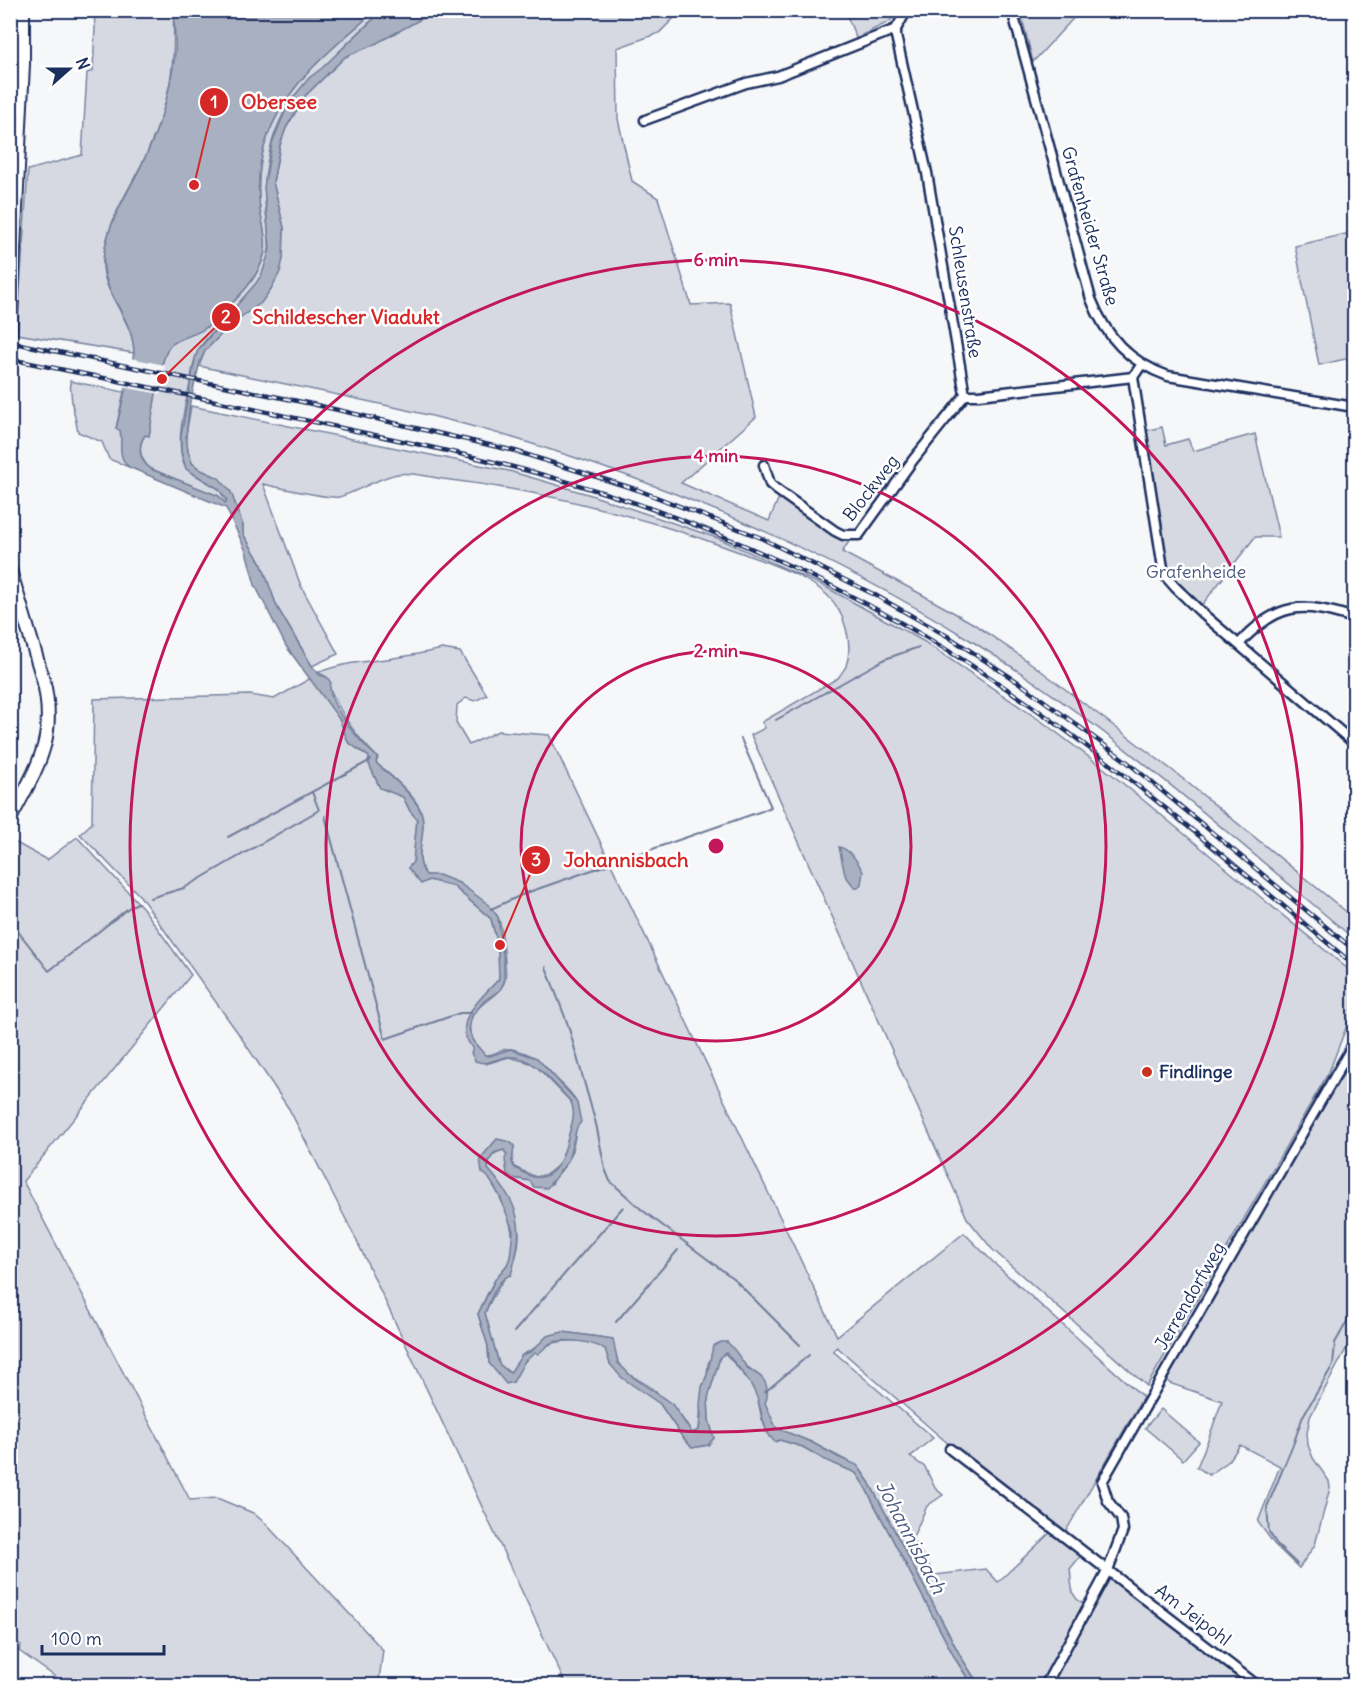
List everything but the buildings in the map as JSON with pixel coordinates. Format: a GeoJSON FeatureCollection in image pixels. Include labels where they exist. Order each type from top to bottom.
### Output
{"type":"FeatureCollection","features":[{"type":"Feature","properties":{"kind":"main road"},"geometry":{"type":"LineString","coordinates":[[10,332],[16,117],[23,10]]}},
{"type":"Feature","properties":{"kind":"main road"},"geometry":{"type":"LineString","coordinates":[[10,570],[43,679],[49,721],[38,765],[10,819]]}},
{"type":"Feature","properties":{"kind":"street"},"geometry":{"type":"LineString","coordinates":[[645,120],[746,83],[778,76],[896,30],[907,10]]}},
{"type":"Feature","properties":{"kind":"street","name":"Grafenheider Straße"},"geometry":{"type":"LineString","coordinates":[[1012,10],[1091,299],[1106,330],[1127,353],[1142,364],[1176,378],[1354,407]]}},
{"type":"Feature","properties":{"kind":"street","name":"Schleusenstraße"},"geometry":{"type":"LineString","coordinates":[[896,30],[929,183],[965,395]]}},
{"type":"Feature","properties":{"kind":"street"},"geometry":{"type":"LineString","coordinates":[[1142,364],[1133,377],[1162,568],[1167,578],[1174,587],[1354,743]]}},
{"type":"Feature","properties":{"kind":"street"},"geometry":{"type":"LineString","coordinates":[[965,395],[1133,377]]}},
{"type":"Feature","properties":{"kind":"street","name":"Blockweg"},"geometry":{"type":"LineString","coordinates":[[765,465],[770,483],[777,490],[835,531],[843,535],[859,535],[913,460],[965,395]]}},
{"type":"Feature","properties":{"kind":"street"},"geometry":{"type":"LineString","coordinates":[[1239,644],[1270,617],[1291,608],[1327,610],[1354,618]]}},
{"type":"Feature","properties":{"kind":"street","name":"Jerrendorfweg"},"geometry":{"type":"LineString","coordinates":[[1045,1686],[1108,1570],[1124,1530],[1121,1518],[1108,1500],[1102,1482],[1354,1043]]}},
{"type":"Feature","properties":{"kind":"street"},"geometry":{"type":"LineString","coordinates":[[950,1449],[1108,1570]]}},
{"type":"Feature","properties":{"kind":"street","name":"Am Jeipohl"},"geometry":{"type":"LineString","coordinates":[[1108,1570],[1258,1686]]}},
{"type":"Feature","properties":{"kind":"green space"},"geometry":{"type":"Polygon","coordinates":[[[1020,10],[1080,10],[1080,11],[1033,62],[1020,10]]]}},
{"type":"Feature","properties":{"kind":"green space"},"geometry":{"type":"Polygon","coordinates":[[[94,11],[173,11],[172,67],[166,100],[155,135],[120,204],[110,230],[103,259],[103,272],[111,295],[129,328],[134,353],[17,334],[28,170],[82,155],[87,73],[93,71],[94,11]]]}},
{"type":"Feature","properties":{"kind":"green space"},"geometry":{"type":"Polygon","coordinates":[[[375,11],[382,11],[301,88],[283,115],[273,138],[267,163],[265,200],[269,247],[266,266],[255,286],[206,339],[195,357],[181,430],[181,454],[190,472],[219,489],[227,502],[225,503],[214,495],[149,468],[143,460],[141,443],[145,435],[149,435],[163,361],[171,345],[208,326],[234,301],[257,273],[265,251],[265,235],[259,201],[260,164],[264,146],[276,118],[286,100],[312,68],[375,11]]]}},
{"type":"Feature","properties":{"kind":"green space"},"geometry":{"type":"Polygon","coordinates":[[[436,11],[685,11],[680,12],[659,33],[617,48],[618,119],[632,181],[658,198],[691,305],[730,303],[756,417],[681,483],[769,521],[780,495],[832,535],[850,540],[842,552],[974,624],[1032,664],[1172,770],[1354,918],[1354,939],[1167,782],[1071,708],[1021,673],[917,608],[807,551],[694,501],[637,479],[520,440],[401,409],[199,366],[205,351],[241,316],[283,259],[284,228],[273,182],[280,145],[286,128],[305,96],[345,57],[436,11]]]}},
{"type":"Feature","properties":{"kind":"green space"},"geometry":{"type":"Polygon","coordinates":[[[845,11],[900,11],[889,22],[862,35],[863,38],[857,40],[845,11]]]}},
{"type":"Feature","properties":{"kind":"green space"},"geometry":{"type":"Polygon","coordinates":[[[1354,232],[1354,357],[1319,365],[1295,246],[1354,232]]]}},
{"type":"Feature","properties":{"kind":"green space"},"geometry":{"type":"Polygon","coordinates":[[[70,381],[124,392],[116,428],[121,430],[122,454],[129,467],[109,459],[102,442],[78,432],[70,381]]]}},
{"type":"Feature","properties":{"kind":"green space"},"geometry":{"type":"Polygon","coordinates":[[[191,406],[509,471],[591,495],[720,539],[822,585],[923,641],[1044,723],[1114,776],[1354,974],[1354,1007],[1329,1072],[1147,1386],[992,1249],[967,1218],[751,735],[765,728],[762,722],[838,678],[845,668],[849,648],[848,638],[843,618],[833,601],[808,581],[742,553],[632,517],[557,498],[408,474],[398,474],[376,481],[339,497],[314,495],[263,484],[301,586],[338,654],[312,666],[277,607],[262,565],[243,534],[243,526],[235,503],[215,476],[192,463],[186,435],[191,406]]]}},
{"type":"Feature","properties":{"kind":"green space","name":"Grafenheide"},"geometry":{"type":"Polygon","coordinates":[[[1162,427],[1166,445],[1188,439],[1193,451],[1255,434],[1279,537],[1255,537],[1202,605],[1173,577],[1166,561],[1145,431],[1162,427]]]}},
{"type":"Feature","properties":{"kind":"green space"},"geometry":{"type":"Polygon","coordinates":[[[442,649],[460,652],[487,695],[475,701],[466,698],[457,705],[456,723],[469,745],[498,731],[549,735],[837,1336],[964,1233],[997,1266],[1143,1397],[1066,1531],[997,1482],[944,1440],[837,1347],[833,1351],[933,1438],[910,1457],[925,1467],[935,1488],[943,1495],[927,1506],[912,1539],[935,1575],[986,1569],[998,1582],[1053,1530],[1082,1554],[1070,1569],[1074,1594],[1079,1601],[1084,1603],[1040,1685],[979,1685],[961,1657],[861,1470],[811,1442],[776,1428],[765,1403],[761,1377],[745,1365],[727,1342],[708,1363],[707,1375],[702,1388],[699,1430],[692,1433],[668,1402],[649,1386],[630,1375],[618,1363],[612,1339],[563,1332],[522,1355],[510,1373],[499,1364],[485,1313],[515,1259],[519,1232],[512,1206],[506,1193],[488,1169],[489,1162],[494,1154],[504,1150],[513,1178],[552,1184],[568,1161],[573,1147],[577,1118],[575,1101],[570,1092],[531,1055],[506,1049],[486,1055],[477,1048],[469,1028],[471,1019],[475,1011],[495,994],[505,980],[504,948],[498,917],[472,893],[458,884],[451,880],[426,875],[420,861],[423,823],[420,808],[403,787],[376,763],[378,758],[346,720],[324,675],[317,673],[348,664],[442,649]]]}},
{"type":"Feature","properties":{"kind":"green space"},"geometry":{"type":"Polygon","coordinates":[[[311,678],[340,720],[348,742],[369,757],[369,764],[380,788],[403,797],[417,819],[413,862],[429,880],[453,886],[491,919],[498,945],[499,979],[467,1018],[473,1049],[486,1064],[509,1057],[534,1064],[571,1102],[574,1109],[574,1119],[562,1162],[547,1174],[536,1177],[514,1167],[512,1162],[514,1146],[510,1142],[497,1139],[480,1159],[505,1209],[512,1236],[512,1250],[508,1263],[494,1281],[478,1314],[488,1346],[489,1363],[513,1382],[520,1368],[533,1353],[553,1344],[574,1341],[605,1348],[610,1364],[660,1404],[692,1448],[708,1445],[714,1438],[709,1420],[708,1398],[720,1357],[725,1353],[750,1382],[757,1396],[769,1437],[803,1447],[856,1473],[956,1660],[972,1685],[566,1685],[355,1237],[289,1109],[140,896],[80,834],[92,823],[94,699],[250,695],[274,699],[311,678]]]}},
{"type":"Feature","properties":{"kind":"green space"},"geometry":{"type":"Polygon","coordinates":[[[77,837],[143,908],[191,975],[23,1181],[190,1500],[217,1498],[253,1513],[265,1523],[383,1650],[379,1680],[374,1685],[67,1685],[19,1651],[21,1645],[11,1639],[11,840],[47,860],[77,837]]]}},
{"type":"Feature","properties":{"kind":"green space"},"geometry":{"type":"Polygon","coordinates":[[[1354,1058],[1354,1334],[1310,1417],[1307,1433],[1308,1445],[1313,1458],[1329,1481],[1330,1488],[1315,1545],[1299,1568],[1274,1544],[1258,1522],[1280,1466],[1240,1445],[1229,1461],[1209,1475],[1197,1467],[1222,1401],[1169,1383],[1166,1375],[1354,1058]]]}},
{"type":"Feature","properties":{"kind":"green space"},"geometry":{"type":"Polygon","coordinates":[[[1161,1409],[1199,1442],[1183,1460],[1145,1428],[1161,1409]]]}},
{"type":"Feature","properties":{"kind":"green space"},"geometry":{"type":"Polygon","coordinates":[[[1109,1576],[1253,1686],[1048,1686],[1109,1576]]]}},
{"type":"Feature","properties":{"kind":"water"},"geometry":{"type":"Polygon","coordinates":[[[173,11],[375,11],[312,68],[286,100],[276,118],[264,146],[260,164],[259,201],[265,235],[265,251],[257,273],[234,301],[208,326],[171,345],[163,361],[149,436],[145,435],[141,444],[142,459],[153,470],[219,496],[225,503],[227,501],[219,489],[186,469],[181,451],[181,435],[198,350],[262,274],[270,249],[264,187],[272,143],[288,104],[309,78],[382,11],[436,11],[375,44],[345,57],[305,96],[286,128],[280,145],[273,182],[284,228],[283,259],[280,272],[261,303],[231,324],[205,351],[190,402],[186,435],[192,463],[219,478],[231,492],[243,526],[243,534],[262,565],[277,607],[312,666],[320,675],[327,677],[331,683],[330,691],[339,712],[354,733],[377,757],[376,763],[403,788],[420,809],[423,831],[420,861],[426,875],[439,875],[459,883],[488,904],[498,917],[504,982],[500,990],[484,1001],[472,1016],[469,1029],[473,1041],[485,1055],[490,1056],[510,1049],[537,1058],[577,1103],[581,1122],[577,1127],[568,1161],[547,1188],[534,1187],[530,1181],[513,1178],[507,1174],[505,1159],[507,1155],[504,1150],[494,1153],[489,1161],[488,1169],[499,1182],[513,1206],[519,1230],[511,1275],[498,1285],[485,1313],[499,1364],[510,1373],[522,1355],[532,1351],[547,1336],[563,1332],[613,1339],[618,1363],[630,1375],[672,1404],[692,1433],[699,1430],[702,1387],[713,1346],[727,1342],[747,1367],[761,1377],[765,1383],[767,1393],[765,1403],[776,1428],[811,1442],[857,1465],[869,1482],[961,1657],[979,1685],[972,1685],[956,1660],[856,1473],[823,1459],[803,1447],[780,1440],[775,1442],[767,1432],[753,1389],[726,1353],[720,1357],[708,1398],[709,1420],[714,1438],[708,1445],[692,1448],[660,1404],[621,1377],[610,1364],[605,1349],[573,1341],[553,1342],[525,1361],[513,1382],[506,1384],[489,1363],[488,1346],[478,1314],[496,1278],[507,1265],[513,1231],[500,1196],[482,1172],[480,1159],[497,1139],[510,1142],[514,1146],[512,1162],[514,1167],[535,1177],[549,1174],[559,1163],[565,1148],[573,1118],[571,1102],[543,1072],[526,1060],[507,1057],[488,1062],[475,1061],[471,1053],[473,1048],[467,1039],[465,1030],[466,1020],[477,1002],[499,979],[498,945],[491,919],[453,886],[429,880],[421,884],[408,868],[413,862],[417,819],[403,797],[380,788],[369,764],[369,757],[348,742],[340,720],[286,646],[255,585],[246,551],[226,508],[129,467],[121,454],[120,430],[116,429],[134,353],[133,340],[111,293],[104,268],[104,254],[110,229],[149,149],[164,108],[175,52],[173,11]]]}},
{"type":"Feature","properties":{"kind":"water"},"geometry":{"type":"Polygon","coordinates":[[[839,847],[850,853],[863,872],[858,888],[855,888],[845,875],[839,847]]]}},
{"type":"Feature","properties":{"kind":"pier"},"geometry":{"type":"Polygon","coordinates":[[[130,358],[165,365],[160,394],[123,387],[130,358]]]}},
{"type":"Feature","properties":{"kind":"waterway"},"geometry":{"type":"LineString","coordinates":[[776,720],[885,659],[919,647]]}},
{"type":"Feature","properties":{"kind":"waterway"},"geometry":{"type":"LineString","coordinates":[[491,909],[526,893],[771,807],[741,739]]}},
{"type":"Feature","properties":{"kind":"waterway"},"geometry":{"type":"LineString","coordinates":[[228,837],[371,760]]}},
{"type":"Feature","properties":{"kind":"waterway"},"geometry":{"type":"LineString","coordinates":[[150,898],[184,888],[319,810],[312,792]]}},
{"type":"Feature","properties":{"kind":"waterway"},"geometry":{"type":"LineString","coordinates":[[325,816],[385,1039],[460,1013],[472,1013]]}},
{"type":"Feature","properties":{"kind":"waterway"},"geometry":{"type":"LineString","coordinates":[[10,921],[49,971],[131,906],[138,903]]}},
{"type":"Feature","properties":{"kind":"waterway"},"geometry":{"type":"LineString","coordinates":[[546,967],[568,1025],[610,1181],[642,1210],[734,1279],[800,1345]]}},
{"type":"Feature","properties":{"kind":"waterway"},"geometry":{"type":"LineString","coordinates":[[514,1332],[623,1207]]}},
{"type":"Feature","properties":{"kind":"waterway"},"geometry":{"type":"LineString","coordinates":[[616,1322],[678,1250]]}},
{"type":"Feature","properties":{"kind":"waterway"},"geometry":{"type":"LineString","coordinates":[[1297,1564],[1278,1546],[1269,1532],[1267,1507],[1303,1416],[1333,1365],[1335,1343],[1354,1309]]}},
{"type":"Feature","properties":{"kind":"waterway"},"geometry":{"type":"LineString","coordinates":[[765,1392],[809,1355]]}},
{"type":"Feature","properties":{"kind":"railway"},"geometry":{"type":"LineString","coordinates":[[10,342],[312,404],[515,451],[638,490],[759,537],[875,595],[949,637],[1021,684],[1126,761],[1354,950]]}},
{"type":"Feature","properties":{"kind":"railway"},"geometry":{"type":"LineString","coordinates":[[10,359],[458,453],[529,471],[635,503],[772,558],[838,589],[903,624],[964,660],[1023,700],[1136,784],[1354,965]]}},
{"type":"Feature","properties":{"kind":"place","name":"Obersee"},"geometry":{"type":"Point","coordinates":[194,185]}},
{"type":"Feature","properties":{"kind":"place","name":"Schildescher Viadukt"},"geometry":{"type":"Point","coordinates":[162,379]}},
{"type":"Feature","properties":{"kind":"place","name":"Johannisbach"},"geometry":{"type":"Point","coordinates":[500,945]}},
{"type":"Feature","properties":{"kind":"place","name":"Findlinge"},"geometry":{"type":"Point","coordinates":[1147,1072]}}]}
